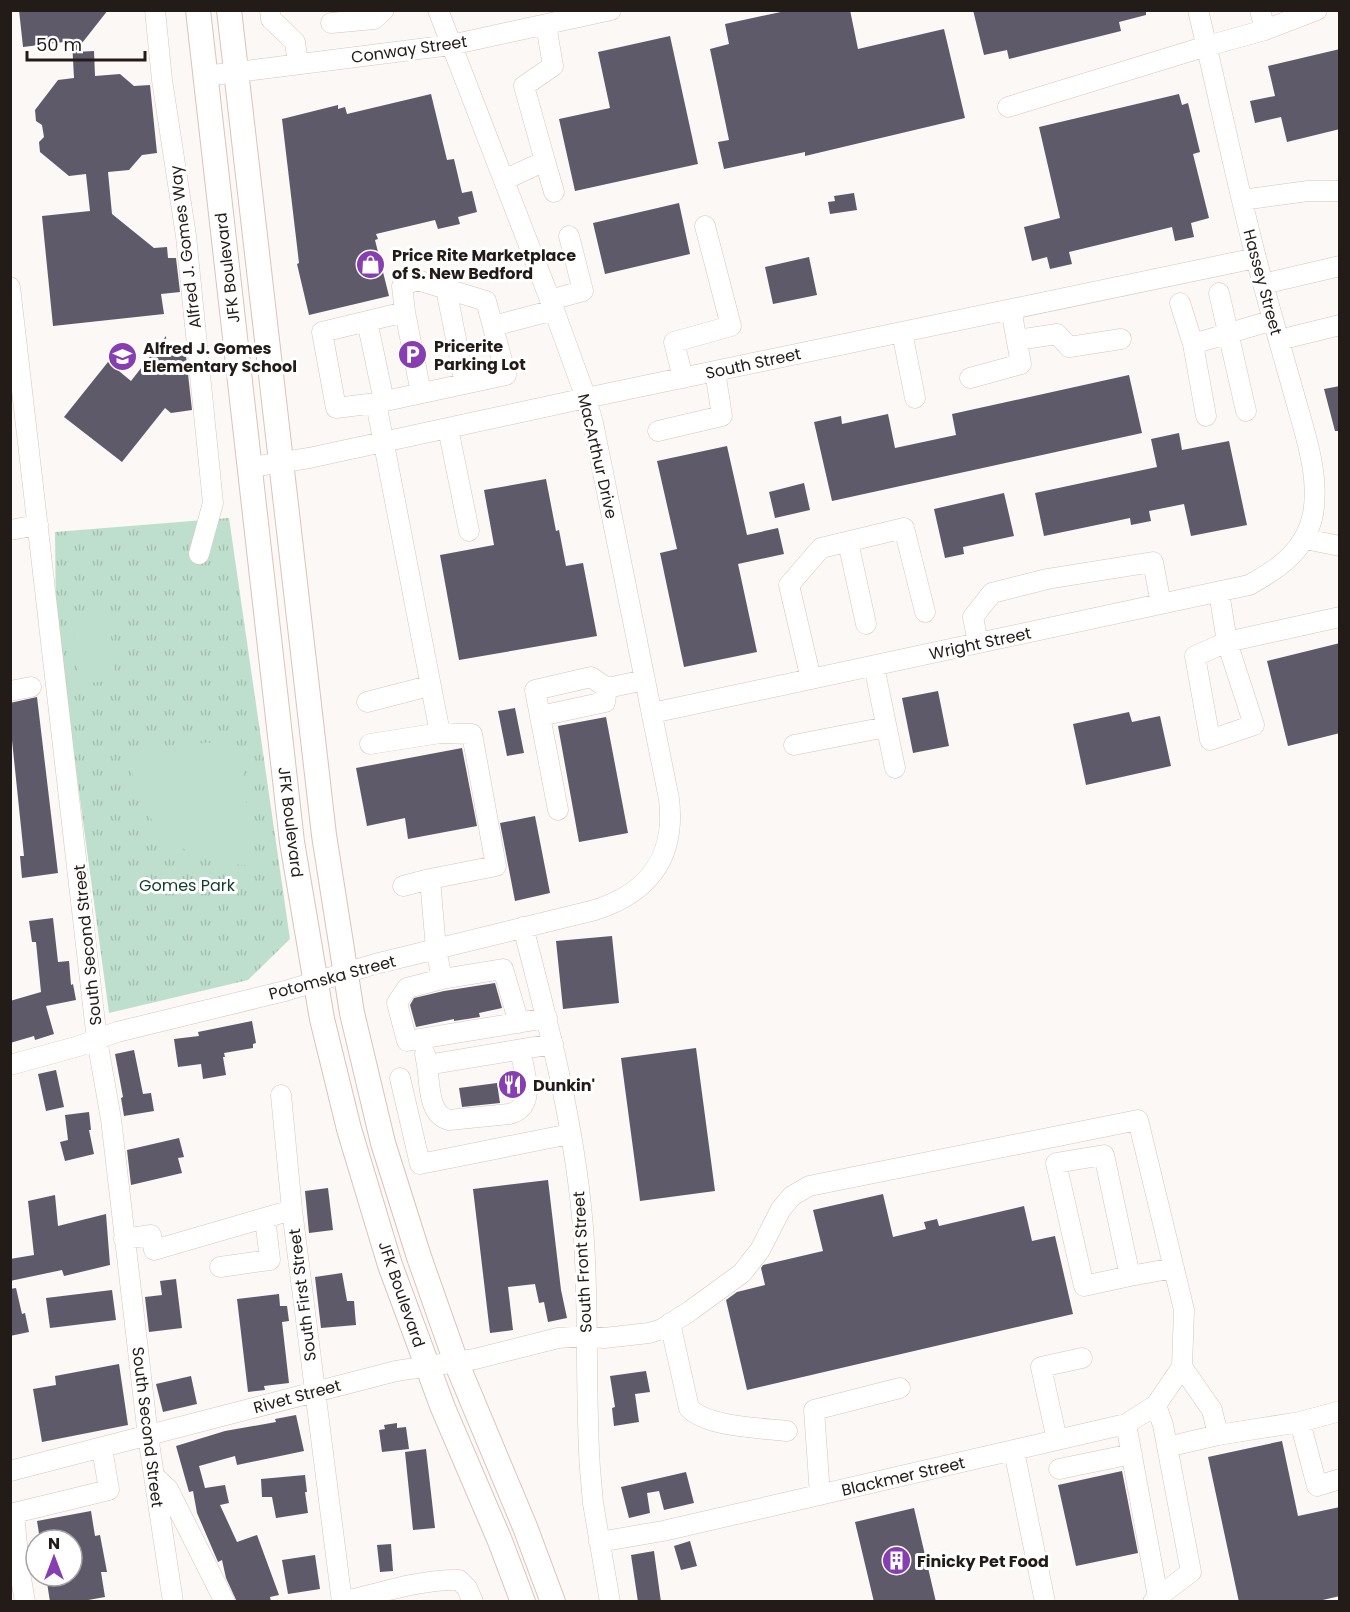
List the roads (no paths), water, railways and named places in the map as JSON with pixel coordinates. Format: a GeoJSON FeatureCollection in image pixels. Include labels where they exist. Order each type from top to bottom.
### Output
{"type":"FeatureCollection","features":[{"type":"Feature","properties":{"kind":"main road","name":"JFK Boulevard"},"geometry":{"type":"LineString","coordinates":[[198,10],[292,842],[315,982],[349,1129],[390,1265],[427,1365],[523,1602]]}},
{"type":"Feature","properties":{"kind":"main road","name":"JFK Boulevard"},"geometry":{"type":"LineString","coordinates":[[229,10],[324,835],[352,1013],[383,1143],[419,1257],[456,1362],[554,1602]]}},
{"type":"Feature","properties":{"kind":"street","name":"Alfred J. Gomes Way"},"geometry":{"type":"LineString","coordinates":[[155,10],[166,105],[186,236],[213,503],[199,554]]}},
{"type":"Feature","properties":{"kind":"street"},"geometry":{"type":"LineString","coordinates":[[270,10],[271,19],[295,42],[298,64]]}},
{"type":"Feature","properties":{"kind":"street"},"geometry":{"type":"LineString","coordinates":[[330,23],[374,19],[384,10]]}},
{"type":"Feature","properties":{"kind":"street","name":"MacArthur Drive"},"geometry":{"type":"LineString","coordinates":[[438,10],[552,305],[593,423],[669,799],[671,826],[669,837],[661,861],[647,880]]}},
{"type":"Feature","properties":{"kind":"street","name":"Hassey Street"},"geometry":{"type":"LineString","coordinates":[[1198,10],[1256,258],[1314,476],[1313,512],[1301,545]]}},
{"type":"Feature","properties":{"kind":"street"},"geometry":{"type":"LineString","coordinates":[[1260,10],[1265,30]]}},
{"type":"Feature","properties":{"kind":"street"},"geometry":{"type":"LineString","coordinates":[[1008,108],[1265,30],[1317,10]]}},
{"type":"Feature","properties":{"kind":"street","name":"Conway Street"},"geometry":{"type":"LineString","coordinates":[[205,76],[452,45],[605,11]]}},
{"type":"Feature","properties":{"kind":"street"},"geometry":{"type":"LineString","coordinates":[[546,25],[554,66],[524,86],[554,192]]}},
{"type":"Feature","properties":{"kind":"street"},"geometry":{"type":"LineString","coordinates":[[504,180],[545,161]]}},
{"type":"Feature","properties":{"kind":"street"},"geometry":{"type":"LineString","coordinates":[[1242,200],[1308,191],[1340,191]]}},
{"type":"Feature","properties":{"kind":"street"},"geometry":{"type":"LineString","coordinates":[[682,378],[674,342],[731,326],[705,226]]}},
{"type":"Feature","properties":{"kind":"street"},"geometry":{"type":"LineString","coordinates":[[493,326],[552,305],[583,291],[569,236]]}},
{"type":"Feature","properties":{"kind":"street","name":"South Street"},"geometry":{"type":"LineString","coordinates":[[251,467],[281,463],[1256,258]]}},
{"type":"Feature","properties":{"kind":"street"},"geometry":{"type":"LineString","coordinates":[[1263,284],[1340,266]]}},
{"type":"Feature","properties":{"kind":"street"},"geometry":{"type":"LineString","coordinates":[[405,312],[322,332],[336,408],[380,402],[465,384],[506,375],[486,300],[417,280],[402,285],[405,312],[422,393]]}},
{"type":"Feature","properties":{"kind":"street","name":"South Second Street"},"geometry":{"type":"LineString","coordinates":[[10,287],[98,1040],[111,1119],[148,1436],[173,1602]]}},
{"type":"Feature","properties":{"kind":"street"},"geometry":{"type":"LineString","coordinates":[[446,289],[465,384]]}},
{"type":"Feature","properties":{"kind":"street"},"geometry":{"type":"LineString","coordinates":[[1219,293],[1246,411]]}},
{"type":"Feature","properties":{"kind":"street"},"geometry":{"type":"LineString","coordinates":[[1180,303],[1193,344],[1206,416]]}},
{"type":"Feature","properties":{"kind":"street"},"geometry":{"type":"LineString","coordinates":[[970,378],[1021,364],[1011,309]]}},
{"type":"Feature","properties":{"kind":"street"},"geometry":{"type":"LineString","coordinates":[[1193,344],[1273,320]]}},
{"type":"Feature","properties":{"kind":"street"},"geometry":{"type":"LineString","coordinates":[[367,321],[380,402],[383,441],[440,733]]}},
{"type":"Feature","properties":{"kind":"street"},"geometry":{"type":"LineString","coordinates":[[1279,340],[1340,325]]}},
{"type":"Feature","properties":{"kind":"street"},"geometry":{"type":"LineString","coordinates":[[902,332],[915,398]]}},
{"type":"Feature","properties":{"kind":"street"},"geometry":{"type":"LineString","coordinates":[[1017,340],[1057,334],[1070,347],[1121,339]]}},
{"type":"Feature","properties":{"kind":"street"},"geometry":{"type":"LineString","coordinates":[[658,431],[722,416],[715,371]]}},
{"type":"Feature","properties":{"kind":"street"},"geometry":{"type":"LineString","coordinates":[[448,428],[469,531]]}},
{"type":"Feature","properties":{"kind":"street"},"geometry":{"type":"LineString","coordinates":[[10,530],[38,525]]}},
{"type":"Feature","properties":{"kind":"street"},"geometry":{"type":"LineString","coordinates":[[811,679],[789,585],[821,548],[904,528],[925,612]]}},
{"type":"Feature","properties":{"kind":"street"},"geometry":{"type":"LineString","coordinates":[[848,542],[866,624]]}},
{"type":"Feature","properties":{"kind":"street"},"geometry":{"type":"LineString","coordinates":[[1301,545],[1340,546]]}},
{"type":"Feature","properties":{"kind":"street","name":"Wright Street"},"geometry":{"type":"LineString","coordinates":[[652,713],[1249,585],[1282,565],[1301,545]]}},
{"type":"Feature","properties":{"kind":"street"},"geometry":{"type":"LineString","coordinates":[[978,643],[973,617],[992,593],[1047,579],[1153,562],[1161,604]]}},
{"type":"Feature","properties":{"kind":"street"},"geometry":{"type":"LineString","coordinates":[[1219,592],[1227,642],[1254,725],[1210,740],[1195,656],[1227,642],[1340,617]]}},
{"type":"Feature","properties":{"kind":"street"},"geometry":{"type":"LineString","coordinates":[[874,666],[895,768]]}},
{"type":"Feature","properties":{"kind":"street"},"geometry":{"type":"LineString","coordinates":[[558,810],[535,690],[591,677],[607,688],[645,681]]}},
{"type":"Feature","properties":{"kind":"street"},"geometry":{"type":"LineString","coordinates":[[367,702],[429,686]]}},
{"type":"Feature","properties":{"kind":"street"},"geometry":{"type":"LineString","coordinates":[[10,691],[31,687]]}},
{"type":"Feature","properties":{"kind":"street"},"geometry":{"type":"LineString","coordinates":[[540,716],[605,702],[607,688]]}},
{"type":"Feature","properties":{"kind":"street"},"geometry":{"type":"LineString","coordinates":[[794,745],[886,727]]}},
{"type":"Feature","properties":{"kind":"street"},"geometry":{"type":"LineString","coordinates":[[370,744],[440,733],[472,734],[496,866],[403,886]]}},
{"type":"Feature","properties":{"kind":"street"},"geometry":{"type":"LineString","coordinates":[[430,879],[436,949],[442,980]]}},
{"type":"Feature","properties":{"kind":"street","name":"Potomska Street"},"geometry":{"type":"LineString","coordinates":[[10,1065],[98,1040],[117,1032],[610,905],[631,894],[647,880]]}},
{"type":"Feature","properties":{"kind":"street","name":"South Front Street"},"geometry":{"type":"LineString","coordinates":[[523,927],[553,1044],[570,1134],[584,1240],[589,1460],[599,1542],[610,1602]]}},
{"type":"Feature","properties":{"kind":"street"},"geometry":{"type":"LineString","coordinates":[[519,1023],[503,969],[407,988],[397,1003],[407,1041],[422,1039],[519,1023],[547,1018]]}},
{"type":"Feature","properties":{"kind":"street"},"geometry":{"type":"LineString","coordinates":[[422,1039],[435,1110],[441,1118],[450,1120],[509,1114],[525,1106],[527,1097],[520,1050]]}},
{"type":"Feature","properties":{"kind":"street"},"geometry":{"type":"LineString","coordinates":[[427,1065],[553,1044]]}},
{"type":"Feature","properties":{"kind":"street"},"geometry":{"type":"LineString","coordinates":[[400,1078],[420,1164],[570,1134]]}},
{"type":"Feature","properties":{"kind":"street","name":"South First Street"},"geometry":{"type":"LineString","coordinates":[[281,1095],[314,1393],[342,1602]]}},
{"type":"Feature","properties":{"kind":"street","name":"Rivet Street"},"geometry":{"type":"LineString","coordinates":[[10,1471],[342,1384],[427,1365],[475,1359],[558,1338],[586,1336],[604,1338],[649,1334],[670,1323],[742,1273],[760,1250],[781,1209],[792,1196],[809,1186],[1138,1120],[1174,1268]]}},
{"type":"Feature","properties":{"kind":"street"},"geometry":{"type":"LineString","coordinates":[[1130,1276],[1104,1155],[1056,1163],[1084,1286],[1174,1268],[1184,1310],[1182,1367],[1212,1410],[1218,1435]]}},
{"type":"Feature","properties":{"kind":"street"},"geometry":{"type":"LineString","coordinates":[[124,1239],[151,1235],[154,1250],[292,1210]]}},
{"type":"Feature","properties":{"kind":"street"},"geometry":{"type":"LineString","coordinates":[[220,1267],[270,1260],[265,1218]]}},
{"type":"Feature","properties":{"kind":"street"},"geometry":{"type":"LineString","coordinates":[[670,1323],[689,1408],[695,1414],[705,1419],[726,1423],[787,1431]]}},
{"type":"Feature","properties":{"kind":"street"},"geometry":{"type":"LineString","coordinates":[[1057,1440],[1041,1367],[1083,1358]]}},
{"type":"Feature","properties":{"kind":"street","name":"Blackmer Street"},"geometry":{"type":"LineString","coordinates":[[599,1542],[663,1531],[1126,1424],[1156,1405],[1182,1367]]}},
{"type":"Feature","properties":{"kind":"street"},"geometry":{"type":"LineString","coordinates":[[820,1495],[814,1410],[900,1388]]}},
{"type":"Feature","properties":{"kind":"street"},"geometry":{"type":"LineString","coordinates":[[1126,1424],[1156,1600],[1191,1572],[1163,1425],[1156,1405]]}},
{"type":"Feature","properties":{"kind":"street"},"geometry":{"type":"LineString","coordinates":[[1167,1447],[1218,1435],[1300,1422],[1340,1411]]}},
{"type":"Feature","properties":{"kind":"street"},"geometry":{"type":"LineString","coordinates":[[1300,1422],[1317,1486],[1340,1479]]}},
{"type":"Feature","properties":{"kind":"street"},"geometry":{"type":"LineString","coordinates":[[25,1602],[15,1567],[14,1512],[109,1490],[102,1448]]}},
{"type":"Feature","properties":{"kind":"street"},"geometry":{"type":"LineString","coordinates":[[1014,1451],[1046,1602]]}},
{"type":"Feature","properties":{"kind":"street"},"geometry":{"type":"LineString","coordinates":[[1059,1469],[1132,1454]]}},
{"type":"Feature","properties":{"kind":"street"},"geometry":{"type":"LineString","coordinates":[[154,1476],[168,1489],[225,1602]]}},
{"type":"Feature","properties":{"kind":"street"},"geometry":{"type":"LineString","coordinates":[[342,1602],[427,1582],[459,1580],[467,1588],[473,1602]]}},
{"type":"Feature","properties":{"kind":"place","name":"Price Rite Marketplace of S. New Bedford"},"geometry":{"type":"Point","coordinates":[371,264]}},
{"type":"Feature","properties":{"kind":"place","name":"Pricerite Parking Lot"},"geometry":{"type":"Point","coordinates":[413,355]}},
{"type":"Feature","properties":{"kind":"place","name":"Alfred J. Gomes Elementary School"},"geometry":{"type":"Point","coordinates":[122,357]}},
{"type":"Feature","properties":{"kind":"place","name":"Dunkin'"},"geometry":{"type":"Point","coordinates":[512,1085]}},
{"type":"Feature","properties":{"kind":"place","name":"Finicky Pet Food"},"geometry":{"type":"Point","coordinates":[896,1561]}},
{"type":"Feature","properties":{"kind":"park label","name":"Gomes Park"},"geometry":{"type":"Point","coordinates":[187,885]}}]}
